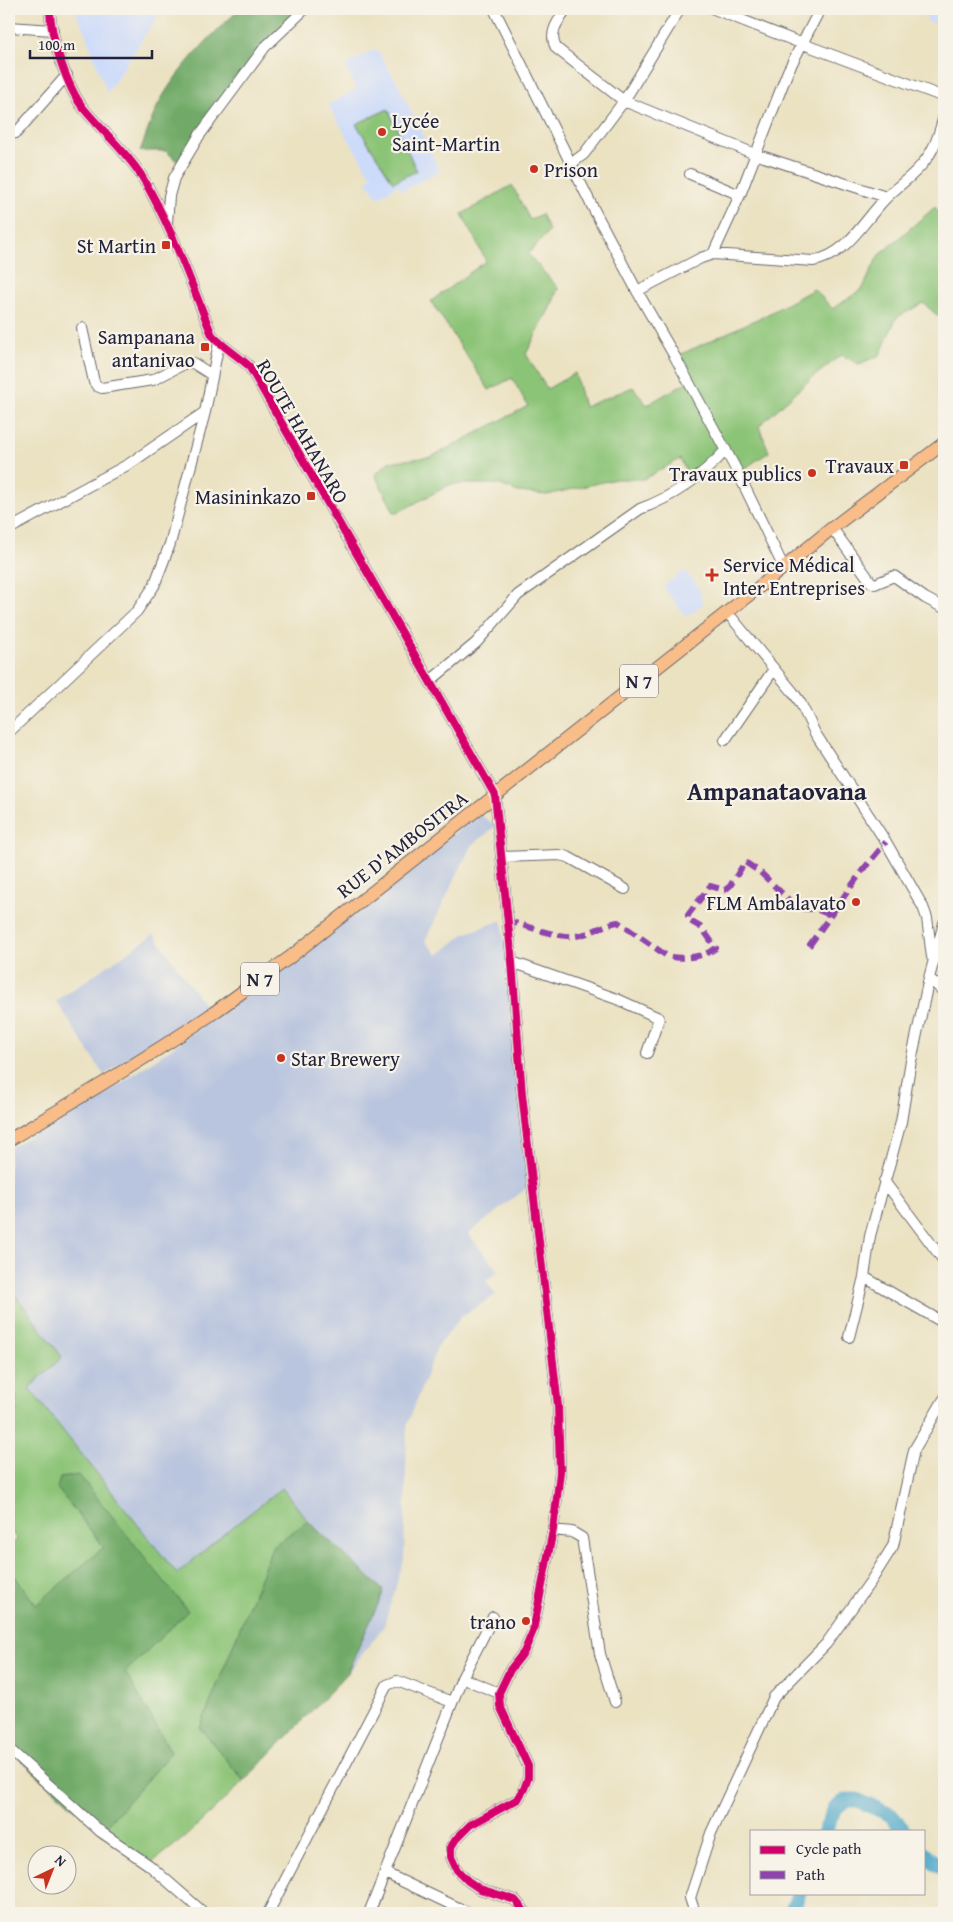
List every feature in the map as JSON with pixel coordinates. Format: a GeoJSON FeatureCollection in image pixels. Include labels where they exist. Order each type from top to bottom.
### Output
{"type":"FeatureCollection","features":[{"type":"Feature","properties":{"kind":"main road","name":"RUE D'AMBOSITRA"},"geometry":{"type":"LineString","coordinates":[[9,1140],[108,1081],[210,1015],[289,958],[784,568],[832,528],[944,443]]}},
{"type":"Feature","properties":{"kind":"street","name":"ROUTE HAHANARO"},"geometry":{"type":"LineString","coordinates":[[50,9],[60,64],[82,107],[140,174],[167,224],[212,335],[219,343],[235,352],[249,366],[495,795]]}},
{"type":"Feature","properties":{"kind":"street"},"geometry":{"type":"LineString","coordinates":[[167,224],[169,196],[174,178],[198,136],[265,47],[305,9]]}},
{"type":"Feature","properties":{"kind":"street"},"geometry":{"type":"LineString","coordinates":[[494,9],[637,291],[726,450],[784,568]]}},
{"type":"Feature","properties":{"kind":"street"},"geometry":{"type":"LineString","coordinates":[[566,9],[554,28],[552,36],[556,48],[624,101],[755,154],[886,197]]}},
{"type":"Feature","properties":{"kind":"street"},"geometry":{"type":"LineString","coordinates":[[572,163],[589,147],[624,101],[680,9]]}},
{"type":"Feature","properties":{"kind":"street"},"geometry":{"type":"LineString","coordinates":[[714,9],[944,96]]}},
{"type":"Feature","properties":{"kind":"street"},"geometry":{"type":"LineString","coordinates":[[713,254],[740,194],[788,71],[820,9]]}},
{"type":"Feature","properties":{"kind":"street"},"geometry":{"type":"LineString","coordinates":[[9,27],[53,30]]}},
{"type":"Feature","properties":{"kind":"street"},"geometry":{"type":"LineString","coordinates":[[9,134],[16,133],[66,76]]}},
{"type":"Feature","properties":{"kind":"street"},"geometry":{"type":"LineString","coordinates":[[637,291],[700,258],[713,254],[821,260],[845,246],[886,197],[912,176],[934,146],[944,116]]}},
{"type":"Feature","properties":{"kind":"street"},"geometry":{"type":"LineString","coordinates":[[690,174],[740,194]]}},
{"type":"Feature","properties":{"kind":"street"},"geometry":{"type":"LineString","coordinates":[[82,328],[94,382],[102,388],[153,380],[186,363],[193,363],[212,375]]}},
{"type":"Feature","properties":{"kind":"street"},"geometry":{"type":"LineString","coordinates":[[9,732],[137,611],[154,586],[170,544],[204,412],[219,343]]}},
{"type":"Feature","properties":{"kind":"street"},"geometry":{"type":"LineString","coordinates":[[9,528],[129,464],[204,412]]}},
{"type":"Feature","properties":{"kind":"street"},"geometry":{"type":"LineString","coordinates":[[430,680],[476,643],[518,595],[640,509],[663,500],[709,469],[726,450]]}},
{"type":"Feature","properties":{"kind":"street"},"geometry":{"type":"LineString","coordinates":[[832,528],[871,582],[875,584],[894,576],[925,598],[944,608]]}},
{"type":"Feature","properties":{"kind":"street"},"geometry":{"type":"LineString","coordinates":[[727,612],[800,702],[815,733],[886,842],[923,907],[927,918],[933,963]]}},
{"type":"Feature","properties":{"kind":"street"},"geometry":{"type":"LineString","coordinates":[[725,740],[774,669]]}},
{"type":"Feature","properties":{"kind":"street"},"geometry":{"type":"LineString","coordinates":[[495,795],[512,962],[522,1094],[558,1406],[560,1472],[553,1530],[533,1631],[524,1652],[510,1670],[499,1693],[500,1706],[528,1766],[528,1778],[524,1790],[518,1799],[470,1825],[463,1832],[451,1847],[451,1857],[457,1870],[468,1881],[480,1888],[515,1900],[526,1913]]}},
{"type":"Feature","properties":{"kind":"street"},"geometry":{"type":"LineString","coordinates":[[500,857],[559,855],[568,857],[625,889]]}},
{"type":"Feature","properties":{"kind":"street"},"geometry":{"type":"LineString","coordinates":[[849,1337],[864,1277],[870,1236],[901,1122],[910,1066],[929,978],[944,923]]}},
{"type":"Feature","properties":{"kind":"street"},"geometry":{"type":"LineString","coordinates":[[512,962],[617,999],[659,1018],[647,1053]]}},
{"type":"Feature","properties":{"kind":"street"},"geometry":{"type":"LineString","coordinates":[[929,978],[944,992]]}},
{"type":"Feature","properties":{"kind":"street"},"geometry":{"type":"LineString","coordinates":[[884,1181],[944,1261]]}},
{"type":"Feature","properties":{"kind":"street"},"geometry":{"type":"LineString","coordinates":[[864,1277],[944,1323]]}},
{"type":"Feature","properties":{"kind":"street"},"geometry":{"type":"LineString","coordinates":[[695,1913],[690,1898],[711,1833],[774,1697],[826,1644],[871,1581],[893,1546],[914,1450],[944,1399]]}},
{"type":"Feature","properties":{"kind":"street"},"geometry":{"type":"LineString","coordinates":[[553,1530],[572,1532],[582,1538],[600,1654],[614,1702]]}},
{"type":"Feature","properties":{"kind":"street"},"geometry":{"type":"LineString","coordinates":[[369,1913],[462,1678],[493,1617]]}},
{"type":"Feature","properties":{"kind":"street"},"geometry":{"type":"LineString","coordinates":[[462,1678],[499,1693]]}},
{"type":"Feature","properties":{"kind":"street"},"geometry":{"type":"LineString","coordinates":[[268,1913],[387,1685],[396,1682],[452,1702]]}},
{"type":"Feature","properties":{"kind":"street"},"geometry":{"type":"LineString","coordinates":[[9,1749],[101,1832],[149,1865],[204,1913]]}},
{"type":"Feature","properties":{"kind":"street"},"geometry":{"type":"LineString","coordinates":[[385,1873],[469,1913]]}},
{"type":"Feature","properties":{"kind":"shaded area"},"geometry":{"type":"Polygon","coordinates":[[[74,9],[162,9],[107,93],[83,27],[74,9]]]}},
{"type":"Feature","properties":{"kind":"shaded area"},"geometry":{"type":"Polygon","coordinates":[[[928,11],[944,14],[944,24],[927,22],[928,11]]]}},
{"type":"Feature","properties":{"kind":"shaded area","name":"Lycée Saint-Martin"},"geometry":{"type":"Polygon","coordinates":[[[376,49],[398,84],[440,171],[402,191],[398,185],[378,198],[366,181],[373,176],[372,174],[370,175],[328,105],[356,89],[345,65],[376,49]]]}},
{"type":"Feature","properties":{"kind":"shaded area"},"geometry":{"type":"Polygon","coordinates":[[[684,570],[702,592],[699,596],[704,603],[686,617],[663,587],[684,570]]]}},
{"type":"Feature","properties":{"kind":"shaded area"},"geometry":{"type":"Polygon","coordinates":[[[479,814],[496,826],[471,846],[425,941],[438,955],[464,934],[502,920],[528,1187],[468,1234],[498,1271],[486,1281],[496,1295],[463,1315],[437,1347],[407,1426],[404,1560],[384,1626],[346,1675],[192,1816],[9,1375],[9,1148],[116,1087],[254,990],[479,814]]]}},
{"type":"Feature","properties":{"kind":"shaded area"},"geometry":{"type":"Polygon","coordinates":[[[154,934],[205,1006],[104,1075],[56,1001],[154,934]]]}},
{"type":"Feature","properties":{"kind":"green space"},"geometry":{"type":"Polygon","coordinates":[[[240,9],[305,9],[265,47],[181,165],[166,151],[140,151],[158,105],[174,79],[217,30],[240,9]]]}},
{"type":"Feature","properties":{"kind":"green space"},"geometry":{"type":"Polygon","coordinates":[[[388,109],[417,171],[393,182],[356,124],[388,109]]]}},
{"type":"Feature","properties":{"kind":"green space"},"geometry":{"type":"Polygon","coordinates":[[[512,185],[530,220],[541,214],[549,231],[528,254],[558,288],[553,302],[526,354],[547,389],[575,373],[584,407],[633,387],[647,405],[688,381],[675,357],[768,314],[814,289],[833,309],[863,288],[878,256],[935,207],[944,219],[944,321],[923,303],[896,318],[880,355],[859,364],[841,355],[806,383],[759,426],[769,452],[738,473],[726,451],[691,481],[680,459],[644,479],[616,479],[547,495],[518,492],[498,484],[451,484],[395,514],[375,475],[388,462],[431,457],[528,406],[512,378],[489,390],[431,301],[486,261],[462,214],[512,185]]]}},
{"type":"Feature","properties":{"kind":"green space"},"geometry":{"type":"Polygon","coordinates":[[[9,1287],[62,1357],[29,1388],[177,1574],[282,1488],[308,1521],[273,1546],[200,1728],[244,1781],[185,1837],[149,1865],[101,1832],[171,1752],[125,1672],[188,1611],[57,1488],[104,1547],[36,1606],[9,1568],[9,1546],[17,1540],[9,1528],[9,1417],[16,1411],[16,1395],[9,1385],[9,1287]]]}},
{"type":"Feature","properties":{"kind":"green space"},"geometry":{"type":"Polygon","coordinates":[[[9,1385],[16,1395],[16,1412],[9,1417],[9,1385]]]}},
{"type":"Feature","properties":{"kind":"green space"},"geometry":{"type":"Polygon","coordinates":[[[79,1475],[188,1611],[125,1672],[171,1752],[101,1832],[9,1750],[9,1568],[36,1605],[104,1547],[57,1488],[60,1478],[79,1475]]]}},
{"type":"Feature","properties":{"kind":"green space"},"geometry":{"type":"Polygon","coordinates":[[[308,1521],[384,1591],[346,1675],[244,1781],[200,1728],[273,1546],[308,1521]]]}},
{"type":"Feature","properties":{"kind":"waterway"},"geometry":{"type":"LineString","coordinates":[[825,1830],[835,1808],[846,1800],[857,1800],[891,1815],[903,1830]]}},
{"type":"Feature","properties":{"kind":"waterway"},"geometry":{"type":"LineString","coordinates":[[926,1856],[944,1869]]}},
{"type":"Feature","properties":{"kind":"waterway"},"geometry":{"type":"LineString","coordinates":[[791,1913],[799,1894]]}},
{"type":"Feature","properties":{"kind":"marked path"},"geometry":{"type":"LineString","coordinates":[[809,946],[862,871],[886,842]]}},
{"type":"Feature","properties":{"kind":"marked path"},"geometry":{"type":"LineString","coordinates":[[506,921],[568,936],[582,935],[618,922],[667,956],[679,958],[699,956],[716,948],[702,928],[688,920],[688,915],[710,886],[725,890],[730,886],[745,862],[760,872],[796,907],[815,909],[831,915]]}},
{"type":"Feature","properties":{"kind":"cycle path"},"geometry":{"type":"LineString","coordinates":[[50,9],[56,47],[78,100],[128,157],[141,175],[171,233],[212,335],[249,366],[495,795],[512,962],[522,1094],[558,1406],[560,1472],[553,1530],[533,1631],[524,1652],[510,1670],[499,1693],[500,1706],[528,1766],[528,1778],[518,1799],[470,1825],[456,1839],[451,1847],[451,1857],[457,1870],[468,1881],[480,1889],[515,1900],[526,1913]]}},
{"type":"Feature","properties":{"kind":"place","name":"Lycée Saint-Martin"},"geometry":{"type":"Point","coordinates":[382,132]}},
{"type":"Feature","properties":{"kind":"place","name":"Prison"},"geometry":{"type":"Point","coordinates":[534,169]}},
{"type":"Feature","properties":{"kind":"place","name":"St Martin"},"geometry":{"type":"Point","coordinates":[166,245]}},
{"type":"Feature","properties":{"kind":"place","name":"Sampanana antanivao"},"geometry":{"type":"Point","coordinates":[205,347]}},
{"type":"Feature","properties":{"kind":"place","name":"Travaux"},"geometry":{"type":"Point","coordinates":[904,465]}},
{"type":"Feature","properties":{"kind":"place","name":"Travaux publics"},"geometry":{"type":"Point","coordinates":[812,473]}},
{"type":"Feature","properties":{"kind":"place","name":"Masininkazo"},"geometry":{"type":"Point","coordinates":[311,496]}},
{"type":"Feature","properties":{"kind":"place","name":"Service Médical Inter Entreprises"},"geometry":{"type":"Point","coordinates":[712,575]}},
{"type":"Feature","properties":{"kind":"place","name":"FLM Ambalavato"},"geometry":{"type":"Point","coordinates":[856,902]}},
{"type":"Feature","properties":{"kind":"place","name":"Star Brewery"},"geometry":{"type":"Point","coordinates":[281,1058]}},
{"type":"Feature","properties":{"kind":"place","name":"trano"},"geometry":{"type":"Point","coordinates":[526,1621]}},
{"type":"Feature","properties":{"kind":"district","name":"Ampanataovana"},"geometry":{"type":"Point","coordinates":[777,791]}}]}
